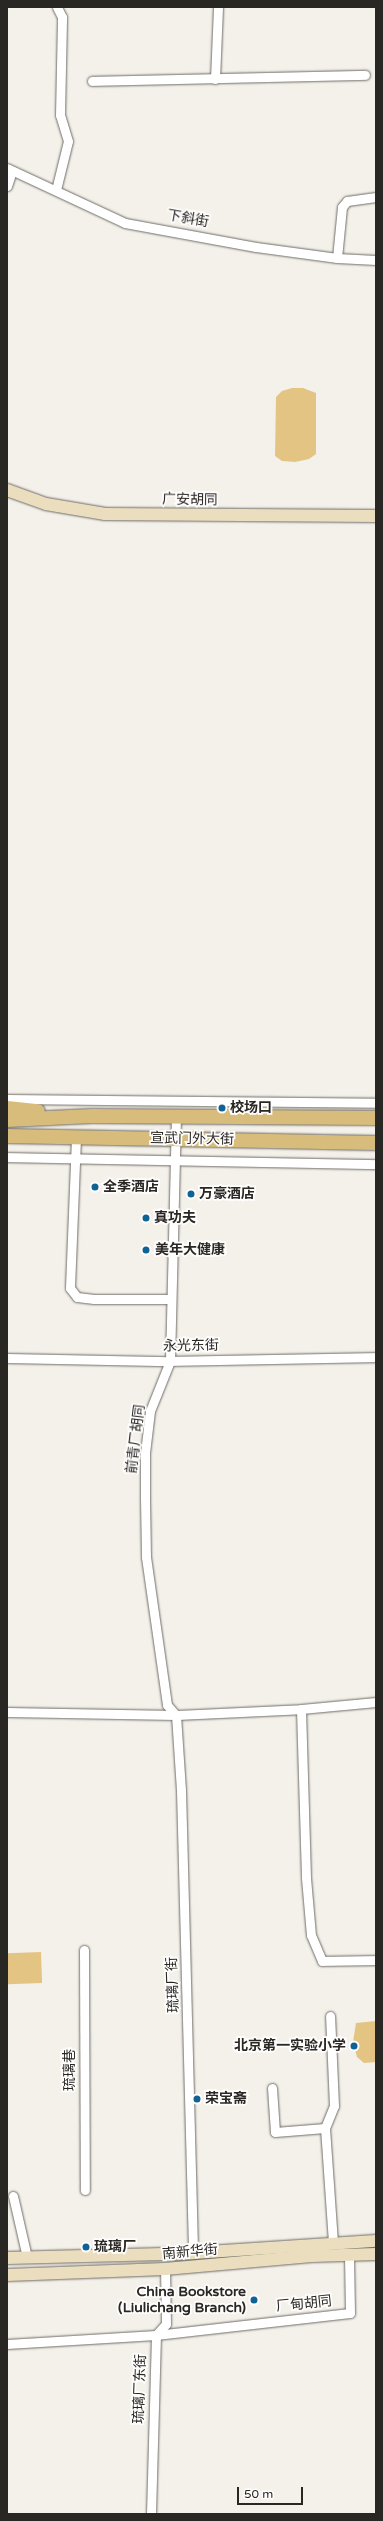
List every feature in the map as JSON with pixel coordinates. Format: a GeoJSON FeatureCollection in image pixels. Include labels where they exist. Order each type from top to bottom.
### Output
{"type":"FeatureCollection","features":[{"type":"Feature","properties":{"kind":"main road","name":"广安胡同"},"geometry":{"type":"LineString","coordinates":[[7,490],[46,504],[105,514],[376,516]]}},
{"type":"Feature","properties":{"kind":"main road","name":"宣武门外大街"},"geometry":{"type":"LineString","coordinates":[[7,1108],[92,1116]]}},
{"type":"Feature","properties":{"kind":"main road","name":"宣武门外大街"},"geometry":{"type":"LineString","coordinates":[[7,1120],[92,1116],[376,1118]]}},
{"type":"Feature","properties":{"kind":"main road","name":"宣武门外大街"},"geometry":{"type":"LineString","coordinates":[[7,1136],[376,1143]]}},
{"type":"Feature","properties":{"kind":"main road","name":"南新华街"},"geometry":{"type":"LineString","coordinates":[[7,2258],[193,2253],[332,2242],[376,2241]]}},
{"type":"Feature","properties":{"kind":"main road","name":"南新华街"},"geometry":{"type":"LineString","coordinates":[[7,2275],[165,2269],[348,2254],[376,2254]]}},
{"type":"Feature","properties":{"kind":"street"},"geometry":{"type":"LineString","coordinates":[[56,190],[68,141],[60,115],[62,17],[57,7]]}},
{"type":"Feature","properties":{"kind":"street"},"geometry":{"type":"LineString","coordinates":[[215,79],[218,7]]}},
{"type":"Feature","properties":{"kind":"street"},"geometry":{"type":"LineString","coordinates":[[92,81],[365,75]]}},
{"type":"Feature","properties":{"kind":"street"},"geometry":{"type":"LineString","coordinates":[[7,186],[9,170]]}},
{"type":"Feature","properties":{"kind":"street","name":"下斜街"},"geometry":{"type":"LineString","coordinates":[[9,170],[56,190],[125,223],[337,258],[376,260]]}},
{"type":"Feature","properties":{"kind":"street"},"geometry":{"type":"LineString","coordinates":[[337,258],[342,207],[348,200],[376,197]]}},
{"type":"Feature","properties":{"kind":"street"},"geometry":{"type":"LineString","coordinates":[[7,1099],[376,1103]]}},
{"type":"Feature","properties":{"kind":"street","name":"前青厂胡同"},"geometry":{"type":"LineString","coordinates":[[176,1116],[170,1361],[150,1411],[145,1453],[146,1550],[167,1705],[176,1715]]}},
{"type":"Feature","properties":{"kind":"street"},"geometry":{"type":"LineString","coordinates":[[76,1138],[70,1288],[78,1297],[94,1300],[171,1299]]}},
{"type":"Feature","properties":{"kind":"street"},"geometry":{"type":"LineString","coordinates":[[7,1157],[175,1162],[376,1164]]}},
{"type":"Feature","properties":{"kind":"street","name":"永光东街"},"geometry":{"type":"LineString","coordinates":[[7,1358],[170,1361],[376,1357]]}},
{"type":"Feature","properties":{"kind":"street"},"geometry":{"type":"LineString","coordinates":[[7,1712],[176,1715],[301,1709],[376,1702]]}},
{"type":"Feature","properties":{"kind":"street"},"geometry":{"type":"LineString","coordinates":[[301,1709],[306,1878],[311,1936],[322,1961],[376,1960]]}},
{"type":"Feature","properties":{"kind":"street","name":"琉璃厂街"},"geometry":{"type":"LineString","coordinates":[[176,1715],[182,1805],[193,2253]]}},
{"type":"Feature","properties":{"kind":"street","name":"琉璃巷"},"geometry":{"type":"LineString","coordinates":[[84,1950],[85,2190]]}},
{"type":"Feature","properties":{"kind":"street"},"geometry":{"type":"LineString","coordinates":[[330,2016],[334,2106],[325,2128],[332,2242]]}},
{"type":"Feature","properties":{"kind":"street"},"geometry":{"type":"LineString","coordinates":[[272,2088],[274,2132],[325,2128]]}},
{"type":"Feature","properties":{"kind":"street"},"geometry":{"type":"LineString","coordinates":[[13,2196],[28,2258]]}},
{"type":"Feature","properties":{"kind":"street","name":"厂甸胡同"},"geometry":{"type":"LineString","coordinates":[[156,2335],[350,2313],[348,2254]]}},
{"type":"Feature","properties":{"kind":"street","name":"琉璃厂东街"},"geometry":{"type":"LineString","coordinates":[[151,2514],[156,2335],[166,2324],[165,2269]]}},
{"type":"Feature","properties":{"kind":"street"},"geometry":{"type":"LineString","coordinates":[[7,2344],[156,2335]]}},
{"type":"Feature","properties":{"kind":"shaded area"},"geometry":{"type":"Polygon","coordinates":[[[292,388],[303,388],[316,393],[316,454],[309,459],[295,462],[282,461],[275,456],[276,397],[282,391],[292,388]]]}},
{"type":"Feature","properties":{"kind":"shaded area"},"geometry":{"type":"Polygon","coordinates":[[[41,1952],[42,1983],[8,1984],[7,1953],[41,1952]]]}},
{"type":"Feature","properties":{"kind":"shaded area"},"geometry":{"type":"Polygon","coordinates":[[[376,2021],[376,2062],[364,2063],[357,2057],[353,2042],[356,2023],[376,2021]]]}},
{"type":"Feature","properties":{"kind":"place","name":"校场口"},"geometry":{"type":"Point","coordinates":[222,1108]}},
{"type":"Feature","properties":{"kind":"place","name":"全季酒店"},"geometry":{"type":"Point","coordinates":[95,1187]}},
{"type":"Feature","properties":{"kind":"place","name":"万豪酒店"},"geometry":{"type":"Point","coordinates":[191,1194]}},
{"type":"Feature","properties":{"kind":"place","name":"真功夫"},"geometry":{"type":"Point","coordinates":[146,1218]}},
{"type":"Feature","properties":{"kind":"place","name":"美年大健康"},"geometry":{"type":"Point","coordinates":[146,1250]}},
{"type":"Feature","properties":{"kind":"place","name":"北京第一实验小学"},"geometry":{"type":"Point","coordinates":[354,2046]}},
{"type":"Feature","properties":{"kind":"place","name":"荣宝斋"},"geometry":{"type":"Point","coordinates":[197,2099]}},
{"type":"Feature","properties":{"kind":"place","name":"琉璃厂"},"geometry":{"type":"Point","coordinates":[86,2247]}},
{"type":"Feature","properties":{"kind":"place","name":"China Bookstore (Liulichang Branch)"},"geometry":{"type":"Point","coordinates":[254,2300]}}]}
